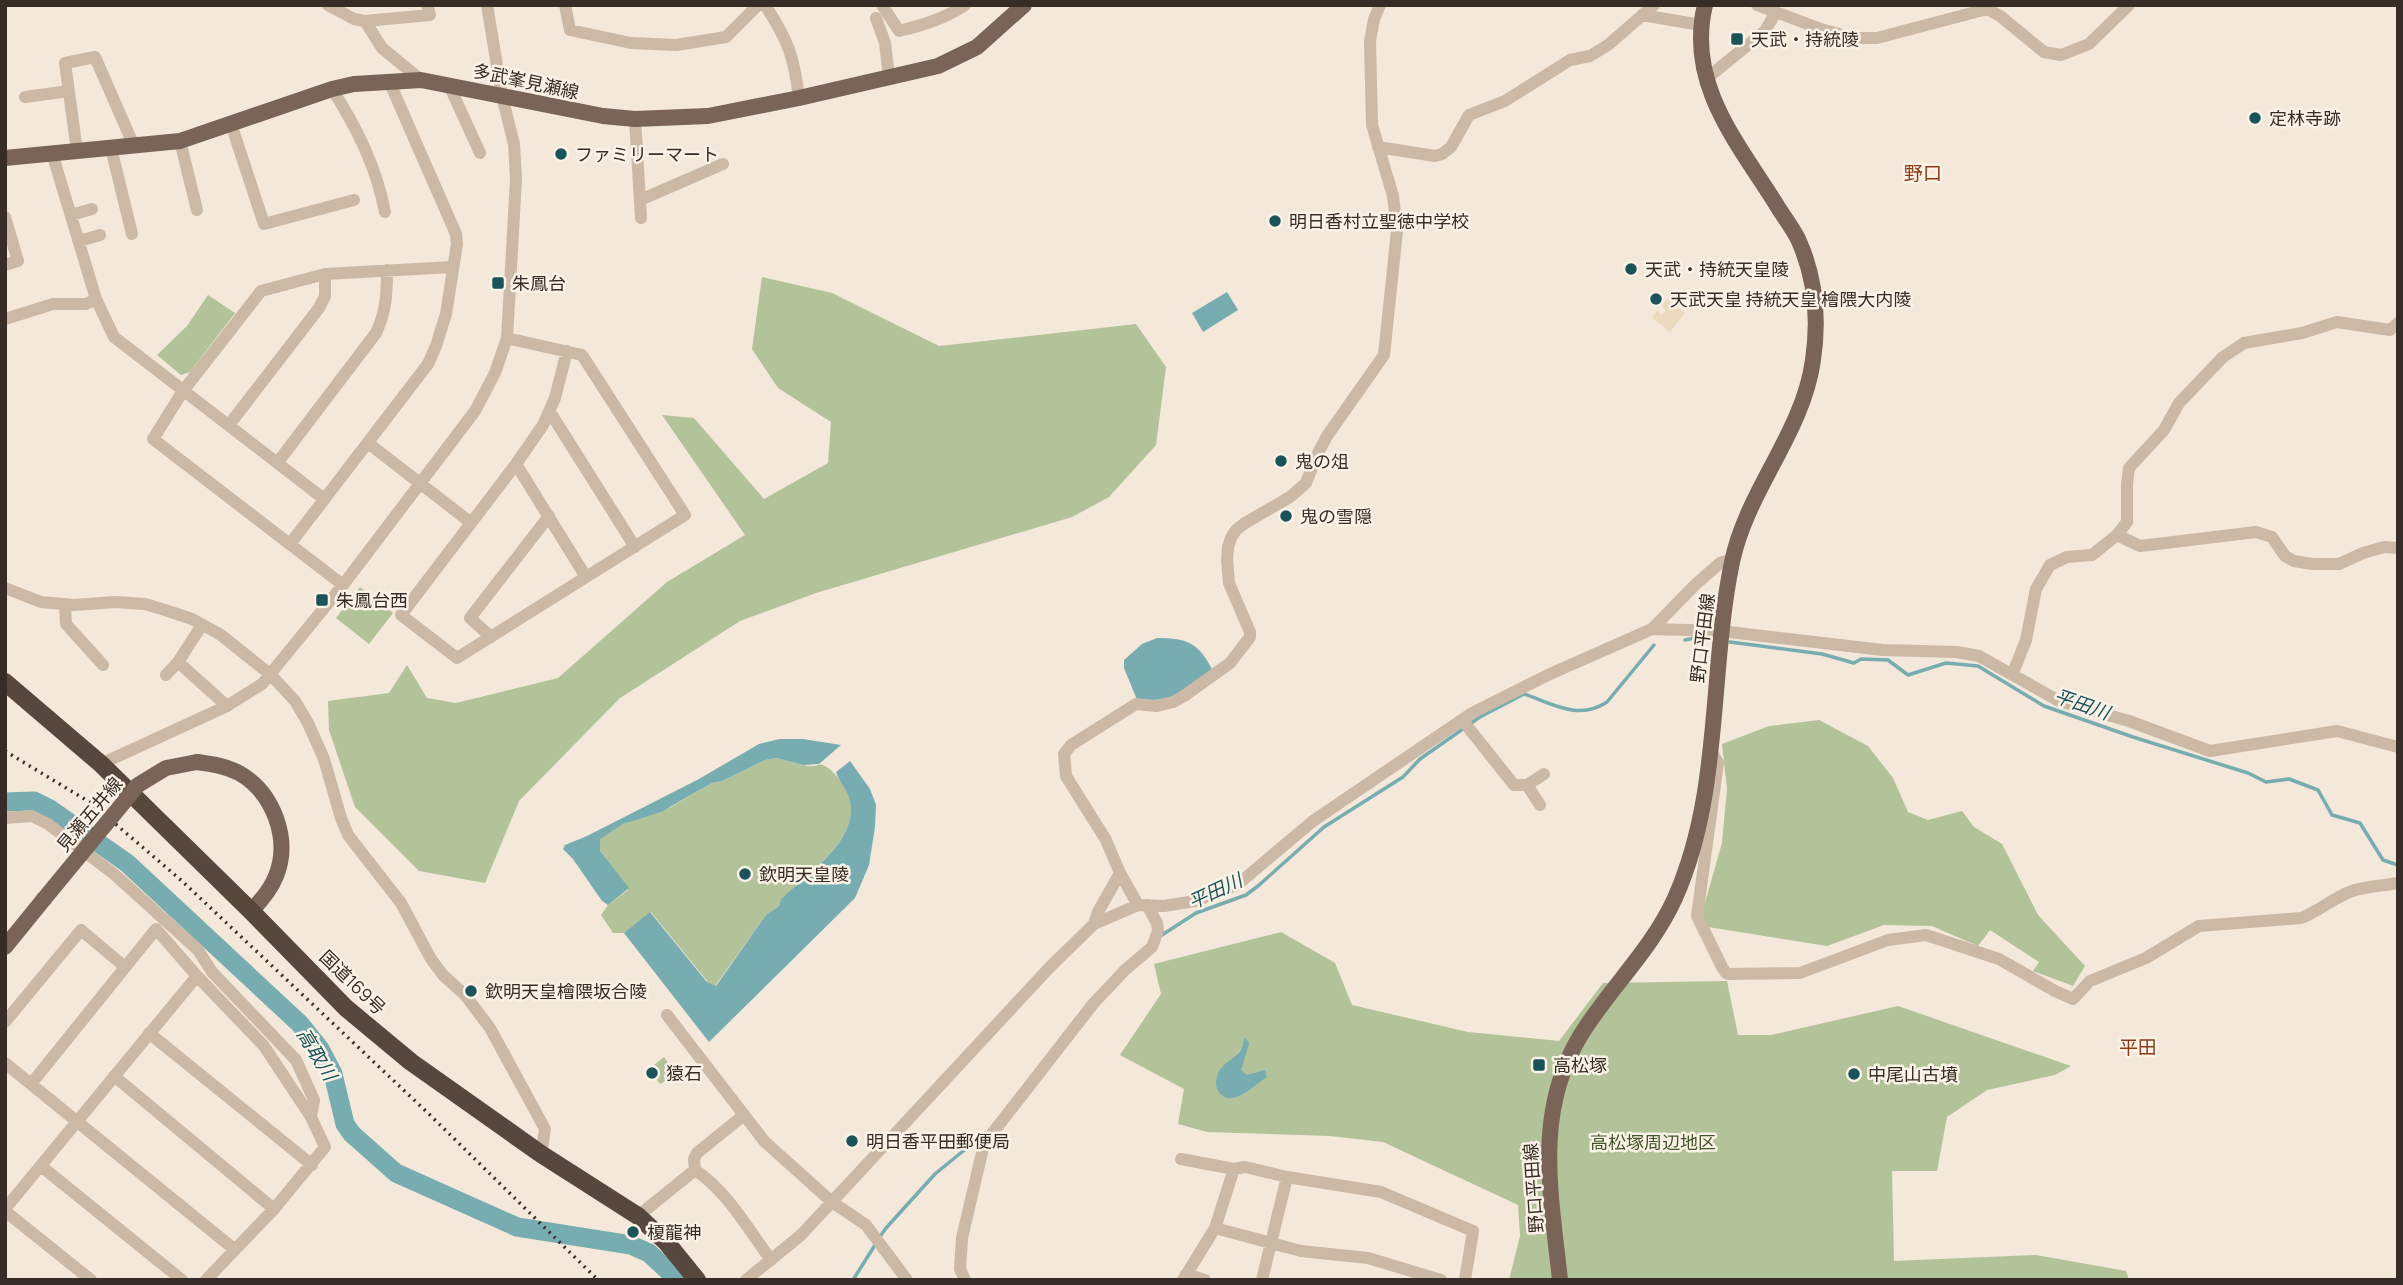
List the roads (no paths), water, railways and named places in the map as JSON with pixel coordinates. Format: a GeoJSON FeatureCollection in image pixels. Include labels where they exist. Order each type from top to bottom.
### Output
{"type":"FeatureCollection","features":[{"type":"Feature","properties":{"kind":"highway","name":"国道169号"},"geometry":{"type":"LineString","coordinates":[[5,682],[101,764],[346,1008],[411,1062],[541,1154],[638,1216],[667,1243],[698,1280]]}},
{"type":"Feature","properties":{"kind":"main road","name":"多武峯見瀬線"},"geometry":{"type":"LineString","coordinates":[[5,158],[180,141],[332,89],[389,81],[421,80],[578,112],[635,118],[708,116],[938,66],[959,57],[995,33],[1024,5]]}},
{"type":"Feature","properties":{"kind":"main road","name":"野口平田線"},"geometry":{"type":"LineString","coordinates":[[1560,1280],[1548,1159],[1550,1118],[1565,1067],[1581,1034],[1650,941],[1675,898],[1698,832],[1710,749],[1721,631],[1733,559],[1755,498],[1802,403],[1813,362],[1817,315],[1809,270],[1797,238],[1714,105],[1701,56],[1700,25],[1705,5]]}},
{"type":"Feature","properties":{"kind":"main road","name":"見瀬五井線"},"geometry":{"type":"LineString","coordinates":[[5,947],[138,785],[166,768],[197,762],[226,767],[241,774],[263,795],[279,825],[282,852],[276,876],[251,911]]}},
{"type":"Feature","properties":{"kind":"street"},"geometry":{"type":"LineString","coordinates":[[328,5],[354,19],[365,21],[430,15],[428,5]]}},
{"type":"Feature","properties":{"kind":"street"},"geometry":{"type":"LineString","coordinates":[[101,764],[227,706],[247,695],[271,675],[343,585],[475,411],[487,391],[507,338],[516,160],[487,5]]}},
{"type":"Feature","properties":{"kind":"street"},"geometry":{"type":"LineString","coordinates":[[565,5],[570,30],[651,45],[676,45],[726,37],[758,5]]}},
{"type":"Feature","properties":{"kind":"street"},"geometry":{"type":"LineString","coordinates":[[765,5],[790,48],[799,98]]}},
{"type":"Feature","properties":{"kind":"street"},"geometry":{"type":"LineString","coordinates":[[882,5],[899,31],[931,22],[965,5]]}},
{"type":"Feature","properties":{"kind":"street"},"geometry":{"type":"LineString","coordinates":[[965,1280],[960,1269],[962,1238],[984,1144],[1093,1004],[1125,970],[1152,947],[1158,931],[1157,923],[1120,873],[1106,840],[1066,776],[1063,754],[1136,704],[1157,706],[1173,702],[1230,663],[1250,637],[1229,583],[1227,560],[1231,538],[1245,523],[1290,497],[1307,483],[1317,455],[1328,436],[1384,355],[1397,231],[1393,196],[1372,125],[1370,41],[1380,5]]}},
{"type":"Feature","properties":{"kind":"street"},"geometry":{"type":"LineString","coordinates":[[1378,147],[1442,155],[1451,147],[1469,116],[1506,101],[1570,60],[1590,56],[1608,45],[1654,5]]}},
{"type":"Feature","properties":{"kind":"street"},"geometry":{"type":"LineString","coordinates":[[1757,5],[1853,38],[1877,38],[1987,9],[2000,16],[2044,52],[2061,55],[2089,44],[2129,5]]}},
{"type":"Feature","properties":{"kind":"street"},"geometry":{"type":"LineString","coordinates":[[1706,79],[1765,31],[1773,9]]}},
{"type":"Feature","properties":{"kind":"street"},"geometry":{"type":"LineString","coordinates":[[1642,15],[1700,25]]}},
{"type":"Feature","properties":{"kind":"street"},"geometry":{"type":"LineString","coordinates":[[876,19],[885,43],[889,77]]}},
{"type":"Feature","properties":{"kind":"street"},"geometry":{"type":"LineString","coordinates":[[365,21],[382,48],[421,80]]}},
{"type":"Feature","properties":{"kind":"street"},"geometry":{"type":"LineString","coordinates":[[77,151],[65,63],[95,57],[134,146]]}},
{"type":"Feature","properties":{"kind":"street"},"geometry":{"type":"LineString","coordinates":[[290,544],[418,377],[436,346],[446,314],[457,244],[453,224],[435,189],[389,81]]}},
{"type":"Feature","properties":{"kind":"street"},"geometry":{"type":"LineString","coordinates":[[449,85],[480,153]]}},
{"type":"Feature","properties":{"kind":"street"},"geometry":{"type":"LineString","coordinates":[[332,89],[352,121],[372,162],[385,212]]}},
{"type":"Feature","properties":{"kind":"street"},"geometry":{"type":"LineString","coordinates":[[24,97],[69,91]]}},
{"type":"Feature","properties":{"kind":"street"},"geometry":{"type":"LineString","coordinates":[[635,118],[641,218]]}},
{"type":"Feature","properties":{"kind":"street"},"geometry":{"type":"LineString","coordinates":[[231,124],[264,224],[354,200]]}},
{"type":"Feature","properties":{"kind":"street"},"geometry":{"type":"LineString","coordinates":[[180,141],[197,210]]}},
{"type":"Feature","properties":{"kind":"street"},"geometry":{"type":"LineString","coordinates":[[111,148],[132,234]]}},
{"type":"Feature","properties":{"kind":"street"},"geometry":{"type":"LineString","coordinates":[[52,153],[96,299],[114,337],[324,499]]}},
{"type":"Feature","properties":{"kind":"street"},"geometry":{"type":"LineString","coordinates":[[640,200],[723,164]]}},
{"type":"Feature","properties":{"kind":"street"},"geometry":{"type":"LineString","coordinates":[[71,215],[92,209]]}},
{"type":"Feature","properties":{"kind":"street"},"geometry":{"type":"LineString","coordinates":[[5,217],[18,261],[5,265]]}},
{"type":"Feature","properties":{"kind":"street"},"geometry":{"type":"LineString","coordinates":[[79,241],[100,235]]}},
{"type":"Feature","properties":{"kind":"street"},"geometry":{"type":"LineString","coordinates":[[343,585],[153,439],[183,391],[261,291],[325,274],[453,267]]}},
{"type":"Feature","properties":{"kind":"street"},"geometry":{"type":"LineString","coordinates":[[278,462],[376,333],[387,299],[387,270]]}},
{"type":"Feature","properties":{"kind":"street"},"geometry":{"type":"LineString","coordinates":[[229,425],[319,308],[325,296],[325,274]]}},
{"type":"Feature","properties":{"kind":"street"},"geometry":{"type":"LineString","coordinates":[[5,319],[53,304],[86,304],[96,299]]}},
{"type":"Feature","properties":{"kind":"street"},"geometry":{"type":"LineString","coordinates":[[2013,673],[2026,640],[2036,589],[2050,565],[2067,557],[2092,555],[2127,522],[2129,468],[2164,430],[2179,403],[2223,357],[2244,343],[2302,333],[2337,322],[2389,330],[2398,323]]}},
{"type":"Feature","properties":{"kind":"street"},"geometry":{"type":"LineString","coordinates":[[507,338],[567,351],[582,355],[685,515],[457,658],[401,615],[516,464],[550,412],[567,351]]}},
{"type":"Feature","properties":{"kind":"street"},"geometry":{"type":"LineString","coordinates":[[550,412],[635,547]]}},
{"type":"Feature","properties":{"kind":"street"},"geometry":{"type":"LineString","coordinates":[[368,443],[470,522]]}},
{"type":"Feature","properties":{"kind":"street"},"geometry":{"type":"LineString","coordinates":[[516,464],[586,578]]}},
{"type":"Feature","properties":{"kind":"street"},"geometry":{"type":"LineString","coordinates":[[491,637],[470,618],[549,516]]}},
{"type":"Feature","properties":{"kind":"street"},"geometry":{"type":"LineString","coordinates":[[2117,534],[2140,546],[2256,532],[2272,537],[2285,556],[2294,561],[2312,564],[2339,564],[2384,547],[2398,548]]}},
{"type":"Feature","properties":{"kind":"street"},"geometry":{"type":"LineString","coordinates":[[747,1280],[801,1235],[1025,993],[1094,924],[1143,905],[1164,906],[1195,901],[1237,885],[1313,821],[1466,725],[1472,713],[1652,629],[1695,584],[1720,563],[1733,559]]}},
{"type":"Feature","properties":{"kind":"street"},"geometry":{"type":"LineString","coordinates":[[5,588],[41,602],[65,605],[115,602],[145,604],[192,619],[221,635],[271,675],[295,701],[308,723],[324,759],[348,835],[401,904],[431,959],[443,975],[465,995],[490,1028],[545,1129],[541,1154]]}},
{"type":"Feature","properties":{"kind":"street"},"geometry":{"type":"LineString","coordinates":[[65,605],[66,624],[103,665]]}},
{"type":"Feature","properties":{"kind":"street"},"geometry":{"type":"LineString","coordinates":[[166,675],[178,662],[202,625]]}},
{"type":"Feature","properties":{"kind":"street"},"geometry":{"type":"LineString","coordinates":[[1652,629],[1721,631],[1883,650],[1979,656],[2059,701],[2129,721],[2210,751],[2337,730],[2398,747]]}},
{"type":"Feature","properties":{"kind":"street"},"geometry":{"type":"LineString","coordinates":[[178,662],[227,706]]}},
{"type":"Feature","properties":{"kind":"street"},"geometry":{"type":"LineString","coordinates":[[1466,725],[1514,785],[1527,785],[1544,775]]}},
{"type":"Feature","properties":{"kind":"street"},"geometry":{"type":"LineString","coordinates":[[1710,749],[1718,763],[1698,916],[1722,967],[1729,974],[1800,973],[1888,940],[1926,935],[1999,958],[2073,999],[2090,981],[2146,958],[2200,926],[2301,918],[2353,891],[2398,883]]}},
{"type":"Feature","properties":{"kind":"street"},"geometry":{"type":"LineString","coordinates":[[1527,785],[1540,805]]}},
{"type":"Feature","properties":{"kind":"street"},"geometry":{"type":"LineString","coordinates":[[5,818],[32,816],[48,824],[114,874],[198,950],[212,972],[296,1060],[314,1100],[311,1117]]}},
{"type":"Feature","properties":{"kind":"street"},"geometry":{"type":"LineString","coordinates":[[1094,924],[1120,873]]}},
{"type":"Feature","properties":{"kind":"street"},"geometry":{"type":"LineString","coordinates":[[31,1084],[156,929],[264,1046],[311,1117],[325,1147],[274,1209],[206,1280]]}},
{"type":"Feature","properties":{"kind":"street"},"geometry":{"type":"LineString","coordinates":[[5,1022],[81,930],[124,967]]}},
{"type":"Feature","properties":{"kind":"street"},"geometry":{"type":"LineString","coordinates":[[91,1280],[7,1205],[197,976]]}},
{"type":"Feature","properties":{"kind":"street"},"geometry":{"type":"LineString","coordinates":[[667,1015],[765,1142],[832,1202],[866,1225],[907,1280]]}},
{"type":"Feature","properties":{"kind":"street"},"geometry":{"type":"LineString","coordinates":[[149,1033],[312,1165]]}},
{"type":"Feature","properties":{"kind":"street"},"geometry":{"type":"LineString","coordinates":[[5,1063],[234,1249]]}},
{"type":"Feature","properties":{"kind":"street"},"geometry":{"type":"LineString","coordinates":[[114,1076],[274,1209]]}},
{"type":"Feature","properties":{"kind":"street"},"geometry":{"type":"LineString","coordinates":[[744,1115],[696,1153],[695,1170],[732,1206],[771,1260]]}},
{"type":"Feature","properties":{"kind":"street"},"geometry":{"type":"LineString","coordinates":[[1181,1159],[1234,1169],[1245,1167],[1287,1177],[1381,1192],[1473,1231],[1465,1280]]}},
{"type":"Feature","properties":{"kind":"street"},"geometry":{"type":"LineString","coordinates":[[41,1166],[182,1280]]}},
{"type":"Feature","properties":{"kind":"street"},"geometry":{"type":"LineString","coordinates":[[1205,1280],[1185,1277],[1215,1228],[1234,1169]]}},
{"type":"Feature","properties":{"kind":"street"},"geometry":{"type":"LineString","coordinates":[[638,1216],[695,1170]]}},
{"type":"Feature","properties":{"kind":"street"},"geometry":{"type":"LineString","coordinates":[[1262,1280],[1287,1177]]}},
{"type":"Feature","properties":{"kind":"street"},"geometry":{"type":"LineString","coordinates":[[1215,1228],[1301,1251],[1368,1258],[1441,1280]]}},
{"type":"Feature","properties":{"kind":"water"},"geometry":{"type":"Polygon","coordinates":[[[1227,292],[1238,310],[1203,332],[1192,313],[1227,292]]]}},
{"type":"Feature","properties":{"kind":"water"},"geometry":{"type":"Polygon","coordinates":[[[1157,638],[1177,639],[1191,644],[1203,654],[1213,671],[1171,698],[1138,702],[1124,668],[1124,660],[1142,644],[1157,638]]]}},
{"type":"Feature","properties":{"kind":"water"},"geometry":{"type":"Polygon","coordinates":[[[780,739],[803,739],[841,745],[819,764],[803,765],[777,758],[765,760],[722,781],[712,783],[661,812],[623,824],[600,839],[600,851],[629,888],[608,905],[602,901],[563,849],[565,845],[699,779],[759,744],[780,739]]]}},
{"type":"Feature","properties":{"kind":"water"},"geometry":{"type":"Polygon","coordinates":[[[850,761],[870,789],[876,805],[869,865],[855,898],[709,1042],[624,933],[650,912],[706,981],[716,986],[766,915],[779,906],[781,899],[839,843],[851,815],[849,797],[836,772],[850,761]]]}},
{"type":"Feature","properties":{"kind":"water"},"geometry":{"type":"Polygon","coordinates":[[[1245,1037],[1249,1044],[1241,1070],[1247,1075],[1265,1070],[1267,1077],[1237,1097],[1224,1097],[1216,1087],[1219,1071],[1240,1052],[1245,1037]]]}},
{"type":"Feature","properties":{"kind":"waterway","name":"平田川"},"geometry":{"type":"LineString","coordinates":[[1685,640],[1710,640]]}},
{"type":"Feature","properties":{"kind":"waterway","name":"平田川"},"geometry":{"type":"LineString","coordinates":[[1730,642],[1822,654],[1854,663],[1861,659],[1888,660],[1908,675],[1946,663],[1978,666],[2044,706],[2248,773],[2266,782],[2289,779],[2318,790],[2332,815],[2360,823],[2383,860],[2398,865]]}},
{"type":"Feature","properties":{"kind":"waterway","name":"平田川"},"geometry":{"type":"LineString","coordinates":[[1162,935],[1196,913],[1246,895],[1324,827],[1403,777],[1420,759],[1480,717],[1524,694],[1566,709],[1597,708],[1607,702],[1654,645]]}},
{"type":"Feature","properties":{"kind":"waterway","name":"高取川"},"geometry":{"type":"LineString","coordinates":[[5,802],[34,801],[50,809],[127,863],[300,1024],[320,1049],[333,1074],[345,1124],[352,1134],[396,1173],[517,1227],[631,1245],[649,1253],[678,1280]]}},
{"type":"Feature","properties":{"kind":"waterway","name":"平田川"},"geometry":{"type":"LineString","coordinates":[[879,1238],[935,1174],[985,1133]]}},
{"type":"Feature","properties":{"kind":"waterway","name":"平田川"},"geometry":{"type":"LineString","coordinates":[[853,1280],[875,1245]]}},
{"type":"Feature","properties":{"kind":"railway"},"geometry":{"type":"LineString","coordinates":[[5,751],[91,803],[182,881],[430,1115],[598,1280]]}},
{"type":"Feature","properties":{"kind":"place","name":"天武・持統陵"},"geometry":{"type":"Point","coordinates":[1737,39]}},
{"type":"Feature","properties":{"kind":"place","name":"定林寺跡"},"geometry":{"type":"Point","coordinates":[2255,118]}},
{"type":"Feature","properties":{"kind":"place","name":"ファミリーマート"},"geometry":{"type":"Point","coordinates":[561,154]}},
{"type":"Feature","properties":{"kind":"place","name":"明日香村立聖徳中学校"},"geometry":{"type":"Point","coordinates":[1275,221]}},
{"type":"Feature","properties":{"kind":"place","name":"天武・持統天皇陵"},"geometry":{"type":"Point","coordinates":[1631,269]}},
{"type":"Feature","properties":{"kind":"place","name":"朱鳳台"},"geometry":{"type":"Point","coordinates":[498,283]}},
{"type":"Feature","properties":{"kind":"place","name":"天武天皇 持統天皇 檜隈大内陵"},"geometry":{"type":"Point","coordinates":[1656,299]}},
{"type":"Feature","properties":{"kind":"place","name":"鬼の俎"},"geometry":{"type":"Point","coordinates":[1281,461]}},
{"type":"Feature","properties":{"kind":"place","name":"鬼の雪隠"},"geometry":{"type":"Point","coordinates":[1286,516]}},
{"type":"Feature","properties":{"kind":"place","name":"朱鳳台西"},"geometry":{"type":"Point","coordinates":[322,600]}},
{"type":"Feature","properties":{"kind":"place","name":"欽明天皇陵"},"geometry":{"type":"Point","coordinates":[745,874]}},
{"type":"Feature","properties":{"kind":"place","name":"欽明天皇檜隈坂合陵"},"geometry":{"type":"Point","coordinates":[471,991]}},
{"type":"Feature","properties":{"kind":"place","name":"高松塚"},"geometry":{"type":"Point","coordinates":[1539,1065]}},
{"type":"Feature","properties":{"kind":"place","name":"猿石"},"geometry":{"type":"Point","coordinates":[652,1073]}},
{"type":"Feature","properties":{"kind":"place","name":"中尾山古墳"},"geometry":{"type":"Point","coordinates":[1854,1074]}},
{"type":"Feature","properties":{"kind":"place","name":"明日香平田郵便局"},"geometry":{"type":"Point","coordinates":[852,1141]}},
{"type":"Feature","properties":{"kind":"place","name":"榎龍神"},"geometry":{"type":"Point","coordinates":[633,1232]}},
{"type":"Feature","properties":{"kind":"district","name":"野口"},"geometry":{"type":"Point","coordinates":[1923,173]}},
{"type":"Feature","properties":{"kind":"district","name":"平田"},"geometry":{"type":"Point","coordinates":[2138,1047]}},
{"type":"Feature","properties":{"kind":"park label","name":"高松塚周辺地区"},"geometry":{"type":"Point","coordinates":[1653,1142]}}]}
